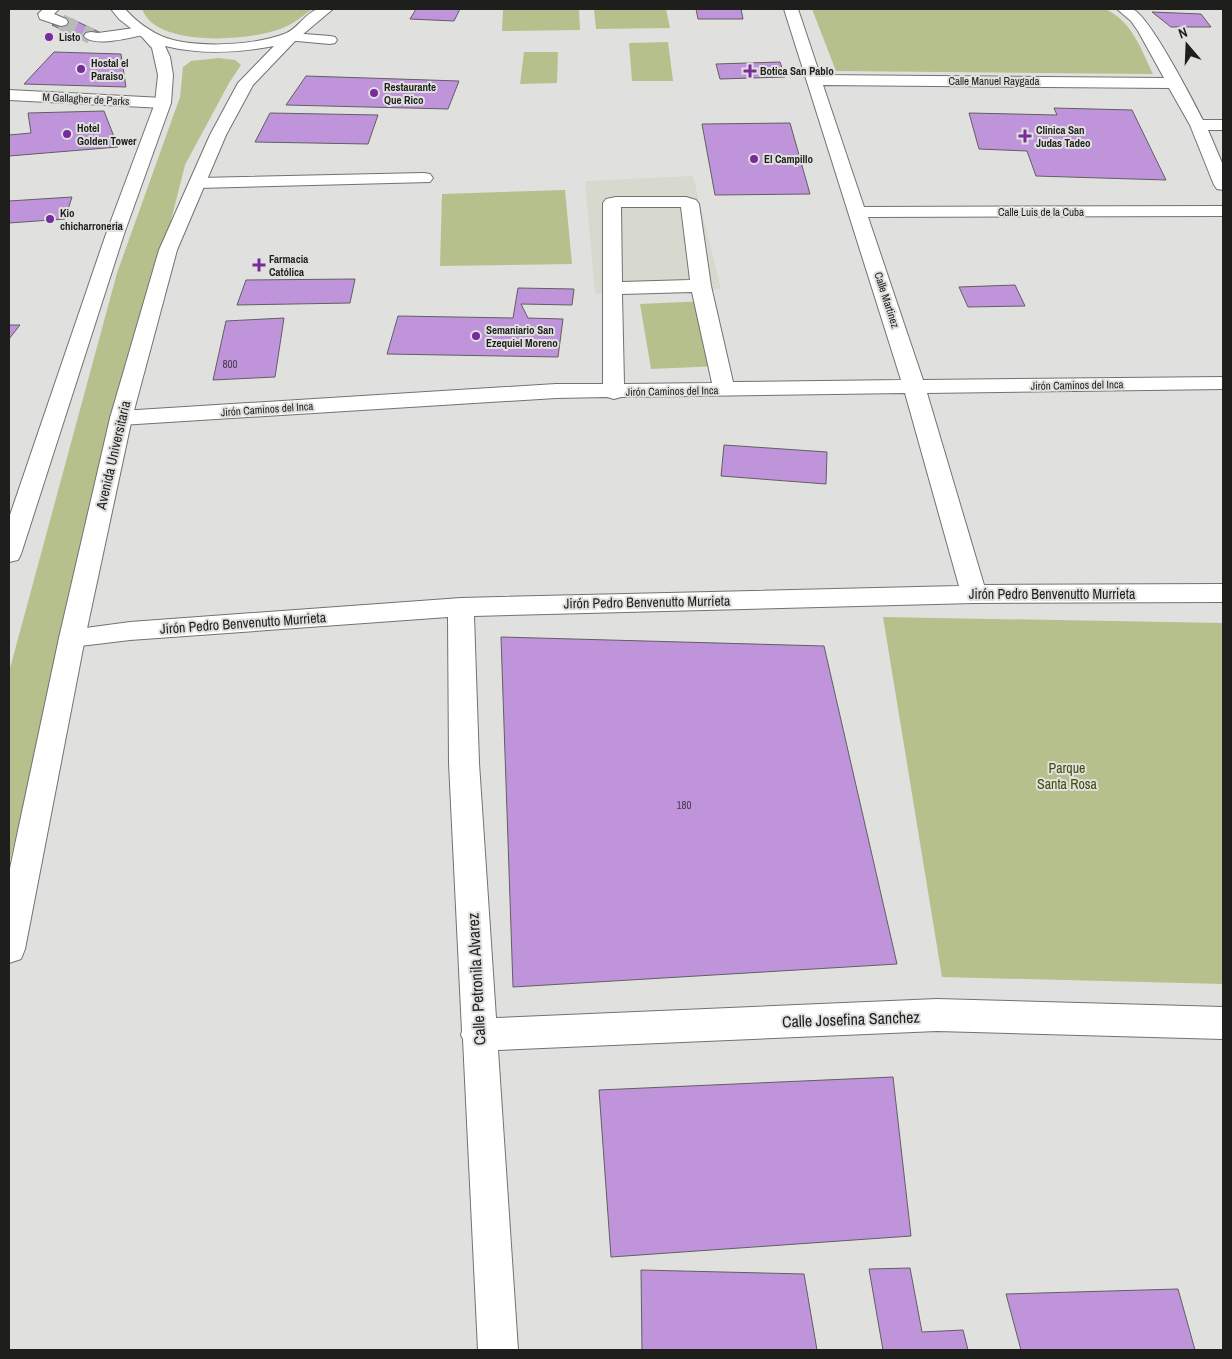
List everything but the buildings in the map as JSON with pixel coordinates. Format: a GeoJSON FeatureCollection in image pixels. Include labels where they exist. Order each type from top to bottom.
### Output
{"type":"FeatureCollection","features":[{"type":"Feature","properties":{"kind":"street"},"geometry":{"type":"LineString","coordinates":[[52,9],[45,16],[61,22]]}},
{"type":"Feature","properties":{"kind":"street","name":"Avenida Universitaria"},"geometry":{"type":"LineString","coordinates":[[9,949],[72,638],[121,418],[168,250],[218,135],[246,82],[291,37],[326,9]]}},
{"type":"Feature","properties":{"kind":"street","name":"Calle Martinez"},"geometry":{"type":"LineString","coordinates":[[791,9],[914,386],[974,594]]}},
{"type":"Feature","properties":{"kind":"street"},"geometry":{"type":"LineString","coordinates":[[1124,9],[1136,18],[1145,30],[1198,125],[1223,185]]}},
{"type":"Feature","properties":{"kind":"street"},"geometry":{"type":"LineString","coordinates":[[112,10],[146,33],[178,45],[218,48],[260,44],[291,37],[330,40]]}},
{"type":"Feature","properties":{"kind":"street"},"geometry":{"type":"LineString","coordinates":[[91,36],[97,38],[146,33]]}},
{"type":"Feature","properties":{"kind":"street"},"geometry":{"type":"LineString","coordinates":[[9,554],[115,234],[163,103],[167,82],[165,67],[160,49],[146,33]]}},
{"type":"Feature","properties":{"kind":"street"},"geometry":{"type":"LineString","coordinates":[[165,67],[192,57],[220,54],[249,59],[257,63],[260,68]]}},
{"type":"Feature","properties":{"kind":"street","name":"Calle Manuel Raygada"},"geometry":{"type":"LineString","coordinates":[[815,80],[1174,82]]}},
{"type":"Feature","properties":{"kind":"street","name":"M Gallagher de Parks"},"geometry":{"type":"LineString","coordinates":[[9,95],[163,103]]}},
{"type":"Feature","properties":{"kind":"street"},"geometry":{"type":"LineString","coordinates":[[1198,125],[1223,125]]}},
{"type":"Feature","properties":{"kind":"street"},"geometry":{"type":"LineString","coordinates":[[198,183],[424,178]]}},
{"type":"Feature","properties":{"kind":"street"},"geometry":{"type":"LineString","coordinates":[[614,392],[612,203],[616,202],[686,202],[690,204],[701,286],[724,390]]}},
{"type":"Feature","properties":{"kind":"street","name":"Calle Luis de la Cuba"},"geometry":{"type":"LineString","coordinates":[[858,212],[1223,211]]}},
{"type":"Feature","properties":{"kind":"street"},"geometry":{"type":"LineString","coordinates":[[612,288],[701,286]]}},
{"type":"Feature","properties":{"kind":"street","name":"Jirón Caminos del Inca"},"geometry":{"type":"LineString","coordinates":[[121,418],[546,392],[1223,383]]}},
{"type":"Feature","properties":{"kind":"street","name":"Jirón Pedro Benvenutto Murrieta"},"geometry":{"type":"LineString","coordinates":[[72,638],[130,631],[461,607],[974,594],[1223,593]]}},
{"type":"Feature","properties":{"kind":"street","name":"Calle Petronila Alvarez"},"geometry":{"type":"LineString","coordinates":[[461,607],[464,763],[478,1035],[498,1350]]}},
{"type":"Feature","properties":{"kind":"street","name":"Calle Josefina Sanchez"},"geometry":{"type":"LineString","coordinates":[[478,1035],[936,1015],[1223,1023]]}},
{"type":"Feature","properties":{"kind":"shaded area"},"geometry":{"type":"Polygon","coordinates":[[[693,176],[721,289],[595,294],[585,181],[693,176]]]}},
{"type":"Feature","properties":{"kind":"green space"},"geometry":{"type":"Polygon","coordinates":[[[142,9],[312,9],[293,23],[266,33],[226,38],[205,38],[184,36],[165,30],[151,22],[142,9]]]}},
{"type":"Feature","properties":{"kind":"green space"},"geometry":{"type":"Polygon","coordinates":[[[503,9],[579,9],[580,30],[502,31],[503,9]]]}},
{"type":"Feature","properties":{"kind":"green space"},"geometry":{"type":"Polygon","coordinates":[[[594,9],[666,9],[670,28],[596,29],[594,9]]]}},
{"type":"Feature","properties":{"kind":"green space"},"geometry":{"type":"Polygon","coordinates":[[[812,9],[1105,9],[1114,14],[1129,28],[1153,74],[836,71],[812,9]]]}},
{"type":"Feature","properties":{"kind":"green space"},"geometry":{"type":"Polygon","coordinates":[[[668,42],[673,81],[632,81],[629,43],[668,42]]]}},
{"type":"Feature","properties":{"kind":"green space"},"geometry":{"type":"Polygon","coordinates":[[[524,52],[558,52],[557,83],[520,84],[524,52]]]}},
{"type":"Feature","properties":{"kind":"green space"},"geometry":{"type":"Polygon","coordinates":[[[219,58],[235,60],[241,65],[229,83],[185,165],[9,864],[9,672],[117,273],[180,97],[183,67],[191,61],[219,58]]]}},
{"type":"Feature","properties":{"kind":"green space"},"geometry":{"type":"Polygon","coordinates":[[[565,190],[572,264],[440,266],[442,194],[565,190]]]}},
{"type":"Feature","properties":{"kind":"green space"},"geometry":{"type":"Polygon","coordinates":[[[706,301],[720,366],[651,369],[640,304],[706,301]]]}},
{"type":"Feature","properties":{"kind":"green space","name":"Parque Santa Rosa"},"geometry":{"type":"Polygon","coordinates":[[[883,617],[1223,623],[1223,984],[942,977],[883,617]]]}},
{"type":"Feature","properties":{"kind":"tunnel"},"geometry":{"type":"LineString","coordinates":[[61,22],[91,36]]}},
{"type":"Feature","properties":{"kind":"place","name":"Listo"},"geometry":{"type":"Point","coordinates":[49,37]}},
{"type":"Feature","properties":{"kind":"place","name":"Hostal el Paraiso"},"geometry":{"type":"Point","coordinates":[81,69]}},
{"type":"Feature","properties":{"kind":"place","name":"Botica San Pablo"},"geometry":{"type":"Point","coordinates":[750,71]}},
{"type":"Feature","properties":{"kind":"place","name":"Restaurante Que Rico"},"geometry":{"type":"Point","coordinates":[374,93]}},
{"type":"Feature","properties":{"kind":"place","name":"Hotel Golden Tower"},"geometry":{"type":"Point","coordinates":[67,134]}},
{"type":"Feature","properties":{"kind":"place","name":"Clinica San Judas Tadeo"},"geometry":{"type":"Point","coordinates":[1025,136]}},
{"type":"Feature","properties":{"kind":"place","name":"El Campillo"},"geometry":{"type":"Point","coordinates":[754,159]}},
{"type":"Feature","properties":{"kind":"place","name":"Kio chicharroneria"},"geometry":{"type":"Point","coordinates":[50,219]}},
{"type":"Feature","properties":{"kind":"place","name":"Farmacia Católica"},"geometry":{"type":"Point","coordinates":[259,265]}},
{"type":"Feature","properties":{"kind":"place","name":"Semaniario San Ezequiel Moreno"},"geometry":{"type":"Point","coordinates":[476,336]}}]}
